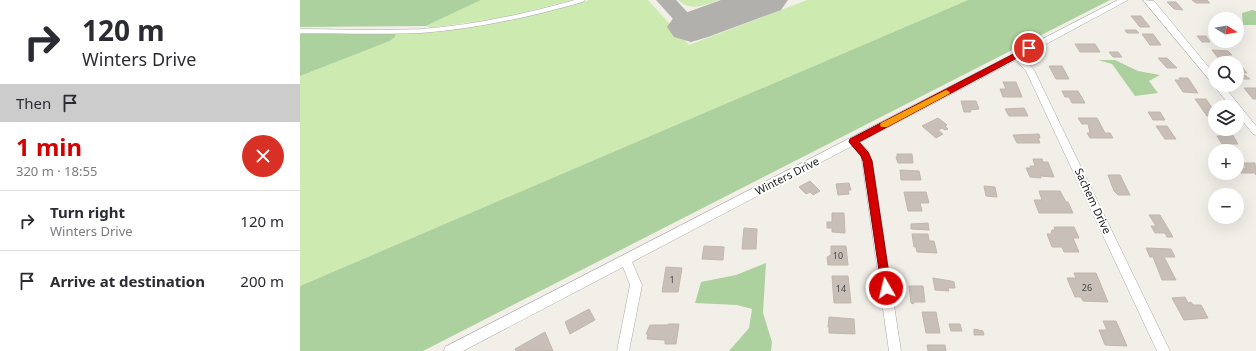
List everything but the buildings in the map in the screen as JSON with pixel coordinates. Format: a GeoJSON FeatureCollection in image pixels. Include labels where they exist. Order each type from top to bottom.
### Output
{"type":"FeatureCollection","features":[{"type":"Feature","properties":{"kind":"street","name":"Winters Drive"},"geometry":{"type":"LineString","coordinates":[[450,351],[1124,0]]}},
{"type":"Feature","properties":{"kind":"street"},"geometry":{"type":"LineString","coordinates":[[1147,0],[1208,72]]}},
{"type":"Feature","properties":{"kind":"street","name":"Sachem Drive"},"geometry":{"type":"LineString","coordinates":[[1016,56],[1030,70],[1164,351]]}},
{"type":"Feature","properties":{"kind":"street"},"geometry":{"type":"LineString","coordinates":[[1223,92],[1230,100]]}},
{"type":"Feature","properties":{"kind":"street"},"geometry":{"type":"LineString","coordinates":[[1244,118],[1256,132]]}},
{"type":"Feature","properties":{"kind":"street"},"geometry":{"type":"LineString","coordinates":[[853,142],[865,154],[867,161],[895,351]]}},
{"type":"Feature","properties":{"kind":"street"},"geometry":{"type":"LineString","coordinates":[[623,351],[636,285],[625,259]]}},
{"type":"Feature","properties":{"kind":"lane"},"geometry":{"type":"LineString","coordinates":[[300,32],[400,32],[432,30],[505,20],[582,0]]}},
{"type":"Feature","properties":{"kind":"green space"},"geometry":{"type":"Polygon","coordinates":[[[300,0],[481,0],[426,26],[300,27],[300,0]]]}},
{"type":"Feature","properties":{"kind":"green space"},"geometry":{"type":"Polygon","coordinates":[[[481,0],[572,0],[506,17],[431,28],[426,26],[481,0]]]}},
{"type":"Feature","properties":{"kind":"green space"},"geometry":{"type":"Polygon","coordinates":[[[589,0],[648,0],[689,45],[807,0],[968,0],[300,286],[300,76],[390,41],[395,37],[395,34],[444,30],[493,23],[541,13],[589,0]]]}},
{"type":"Feature","properties":{"kind":"green space"},"geometry":{"type":"Polygon","coordinates":[[[678,0],[719,0],[693,7],[683,4],[678,0]]]}},
{"type":"Feature","properties":{"kind":"green space"},"geometry":{"type":"Polygon","coordinates":[[[968,0],[1110,0],[423,351],[300,351],[300,286],[968,0]]]}},
{"type":"Feature","properties":{"kind":"green space"},"geometry":{"type":"Polygon","coordinates":[[[1252,10],[1256,11],[1256,25],[1244,25],[1244,12],[1252,10]]]}},
{"type":"Feature","properties":{"kind":"green space"},"geometry":{"type":"Polygon","coordinates":[[[300,34],[395,34],[395,37],[390,41],[300,76],[300,34]]]}},
{"type":"Feature","properties":{"kind":"green space"},"geometry":{"type":"Polygon","coordinates":[[[1098,60],[1115,60],[1138,71],[1160,75],[1149,81],[1158,93],[1135,96],[1112,64],[1098,60]]]}},
{"type":"Feature","properties":{"kind":"green space"},"geometry":{"type":"Polygon","coordinates":[[[766,263],[763,313],[772,342],[771,351],[729,351],[749,328],[752,309],[737,305],[695,303],[701,282],[736,275],[766,263]]]}},
{"type":"Feature","properties":{"kind":"taxiway"},"geometry":{"type":"LineString","coordinates":[[665,0],[691,27]]}},
{"type":"Feature","properties":{"kind":"runway"},"geometry":{"type":"LineString","coordinates":[[691,27],[765,0]]}},
{"type":"Feature","properties":{"kind":"slow traffic"},"geometry":{"type":"LineString","coordinates":[[884,125],[946,92]]}},
{"type":"Feature","properties":{"kind":"route"},"geometry":{"type":"LineString","coordinates":[[886,288],[867,161],[865,154],[853,142],[1029,48]]}}]}
